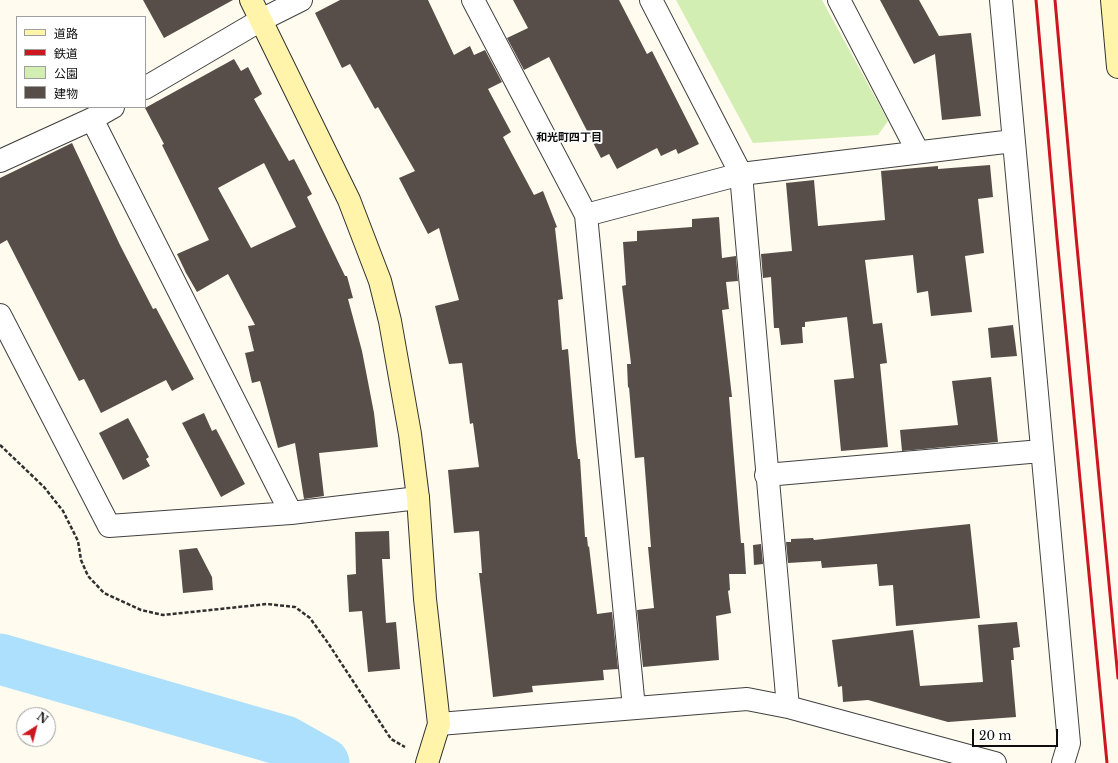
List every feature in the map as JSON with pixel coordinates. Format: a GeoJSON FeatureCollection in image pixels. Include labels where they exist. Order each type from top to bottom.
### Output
{"type":"FeatureCollection","features":[{"type":"Feature","properties":{"kind":"street"},"geometry":{"type":"LineString","coordinates":[[251,0],[349,200],[380,281],[390,321],[402,384],[418,498],[425,599],[439,724],[427,763]]}},
{"type":"Feature","properties":{"kind":"street"},"geometry":{"type":"LineString","coordinates":[[146,87],[261,20],[301,0]]}},
{"type":"Feature","properties":{"kind":"street"},"geometry":{"type":"LineString","coordinates":[[473,0],[586,215],[634,708]]}},
{"type":"Feature","properties":{"kind":"street"},"geometry":{"type":"LineString","coordinates":[[651,0],[741,174],[766,475],[788,707]]}},
{"type":"Feature","properties":{"kind":"street"},"geometry":{"type":"LineString","coordinates":[[839,0],[918,152]]}},
{"type":"Feature","properties":{"kind":"street"},"geometry":{"type":"LineString","coordinates":[[1001,0],[1041,452],[1069,743],[1063,763]]}},
{"type":"Feature","properties":{"kind":"street"},"geometry":{"type":"LineString","coordinates":[[1112,0],[1118,67]]}},
{"type":"Feature","properties":{"kind":"street"},"geometry":{"type":"LineString","coordinates":[[0,161],[92,119],[111,108]]}},
{"type":"Feature","properties":{"kind":"street"},"geometry":{"type":"LineString","coordinates":[[92,119],[291,513]]}},
{"type":"Feature","properties":{"kind":"street"},"geometry":{"type":"LineString","coordinates":[[586,215],[741,174],[1013,141]]}},
{"type":"Feature","properties":{"kind":"street"},"geometry":{"type":"LineString","coordinates":[[0,315],[109,526],[291,513],[418,498]]}},
{"type":"Feature","properties":{"kind":"street"},"geometry":{"type":"LineString","coordinates":[[766,475],[1041,452]]}},
{"type":"Feature","properties":{"kind":"street"},"geometry":{"type":"LineString","coordinates":[[439,724],[747,699],[788,707],[995,763]]}},
{"type":"Feature","properties":{"kind":"path"},"geometry":{"type":"LineString","coordinates":[[0,445],[44,487],[63,511],[78,541],[81,560],[88,576],[104,593],[141,610],[163,615],[267,604],[295,607],[310,618],[391,739],[410,750]]}},
{"type":"Feature","properties":{"kind":"green space"},"geometry":{"type":"Polygon","coordinates":[[[676,0],[822,0],[888,121],[878,135],[753,143],[676,0]]]}},
{"type":"Feature","properties":{"kind":"building"},"geometry":{"type":"Polygon","coordinates":[[[143,0],[233,0],[164,38],[143,0]]]}},
{"type":"Feature","properties":{"kind":"building"},"geometry":{"type":"Polygon","coordinates":[[[340,0],[428,0],[454,55],[470,46],[474,55],[485,50],[502,82],[488,89],[511,132],[503,137],[534,195],[543,191],[557,227],[555,228],[563,299],[558,300],[562,350],[568,349],[576,442],[578,459],[580,459],[585,537],[587,537],[588,547],[589,546],[597,614],[612,612],[618,669],[603,670],[604,680],[532,686],[533,692],[493,697],[479,573],[482,573],[479,531],[454,533],[448,470],[479,467],[473,423],[470,424],[462,363],[449,364],[435,306],[459,300],[439,228],[428,234],[399,178],[415,171],[378,107],[375,109],[350,64],[342,68],[315,13],[340,0]]]}},
{"type":"Feature","properties":{"kind":"building"},"geometry":{"type":"Polygon","coordinates":[[[513,0],[619,0],[647,54],[652,51],[699,144],[678,154],[676,149],[661,156],[657,148],[617,169],[609,154],[601,158],[549,57],[524,70],[507,38],[528,28],[513,0]]]}},
{"type":"Feature","properties":{"kind":"building"},"geometry":{"type":"Polygon","coordinates":[[[880,0],[919,0],[939,36],[971,33],[981,116],[942,120],[935,54],[914,64],[880,0]]]}},
{"type":"Feature","properties":{"kind":"building"},"geometry":{"type":"Polygon","coordinates":[[[234,59],[241,71],[248,67],[262,94],[254,99],[289,161],[294,159],[312,194],[307,197],[345,276],[347,276],[353,298],[348,299],[362,351],[374,413],[378,447],[319,453],[324,496],[304,499],[295,443],[278,448],[260,381],[252,383],[245,353],[254,351],[248,326],[255,325],[228,274],[197,292],[177,254],[209,240],[162,145],[164,144],[145,108],[234,59]],[[264,163],[218,188],[251,248],[296,227],[264,163]]]}},
{"type":"Feature","properties":{"kind":"building"},"geometry":{"type":"Polygon","coordinates":[[[72,143],[120,245],[153,309],[156,308],[194,379],[172,391],[166,380],[101,413],[84,379],[79,381],[7,240],[0,244],[0,178],[72,143]]]}},
{"type":"Feature","properties":{"kind":"building"},"geometry":{"type":"Polygon","coordinates":[[[990,165],[993,197],[978,199],[984,253],[965,256],[972,312],[931,316],[928,291],[917,293],[913,255],[865,260],[873,324],[882,323],[887,363],[880,364],[888,447],[841,451],[834,380],[854,378],[847,317],[805,322],[805,327],[802,327],[803,343],[781,345],[779,328],[774,328],[771,277],[763,278],[761,254],[792,251],[786,183],[814,180],[818,226],[885,220],[881,171],[938,166],[938,169],[990,165]]]}},
{"type":"Feature","properties":{"kind":"building"},"geometry":{"type":"Polygon","coordinates":[[[719,217],[722,258],[736,256],[738,281],[726,282],[729,309],[722,310],[732,397],[729,397],[741,543],[744,543],[746,574],[729,574],[730,590],[728,591],[731,613],[716,616],[719,660],[643,667],[637,610],[654,608],[648,547],[651,547],[644,457],[635,458],[629,387],[628,388],[627,364],[631,364],[622,286],[626,285],[623,242],[637,241],[637,231],[692,227],[692,219],[719,217]]]}},
{"type":"Feature","properties":{"kind":"building"},"geometry":{"type":"Polygon","coordinates":[[[1013,325],[1017,356],[991,358],[988,328],[1013,325]]]}},
{"type":"Feature","properties":{"kind":"building"},"geometry":{"type":"Polygon","coordinates":[[[991,377],[998,442],[902,451],[900,430],[958,425],[952,381],[991,377]]]}},
{"type":"Feature","properties":{"kind":"building"},"geometry":{"type":"Polygon","coordinates":[[[204,413],[212,431],[216,429],[245,484],[221,497],[182,423],[204,413]]]}},
{"type":"Feature","properties":{"kind":"building"},"geometry":{"type":"Polygon","coordinates":[[[128,418],[149,457],[146,459],[150,466],[123,480],[99,433],[128,418]]]}},
{"type":"Feature","properties":{"kind":"building"},"geometry":{"type":"Polygon","coordinates":[[[970,524],[980,618],[896,626],[893,585],[879,586],[877,564],[822,568],[821,561],[788,563],[786,542],[791,542],[791,539],[813,538],[814,540],[970,524]]]}},
{"type":"Feature","properties":{"kind":"building"},"geometry":{"type":"Polygon","coordinates":[[[389,531],[390,559],[382,559],[386,623],[396,622],[400,669],[368,672],[362,611],[349,612],[347,575],[356,574],[355,532],[389,531]]]}},
{"type":"Feature","properties":{"kind":"building"},"geometry":{"type":"Polygon","coordinates":[[[761,544],[763,564],[754,565],[753,545],[761,544]]]}},
{"type":"Feature","properties":{"kind":"building"},"geometry":{"type":"Polygon","coordinates":[[[197,548],[212,577],[213,590],[183,593],[179,550],[197,548]]]}},
{"type":"Feature","properties":{"kind":"building"},"geometry":{"type":"Polygon","coordinates":[[[1017,622],[1020,647],[1013,648],[1014,660],[1011,660],[1016,717],[948,722],[868,700],[843,702],[842,686],[838,687],[832,640],[913,630],[920,686],[983,682],[978,625],[1017,622]]]}},
{"type":"Feature","properties":{"kind":"waterway"},"geometry":{"type":"LineString","coordinates":[[0,659],[285,741],[324,763]]}},
{"type":"Feature","properties":{"kind":"railway"},"geometry":{"type":"LineString","coordinates":[[1036,0],[1107,763]]}},
{"type":"Feature","properties":{"kind":"railway"},"geometry":{"type":"LineString","coordinates":[[1055,0],[1118,678]]}},
{"type":"Feature","properties":{"kind":"district","name":"和光町四丁目"},"geometry":{"type":"Point","coordinates":[569,138]}}]}
